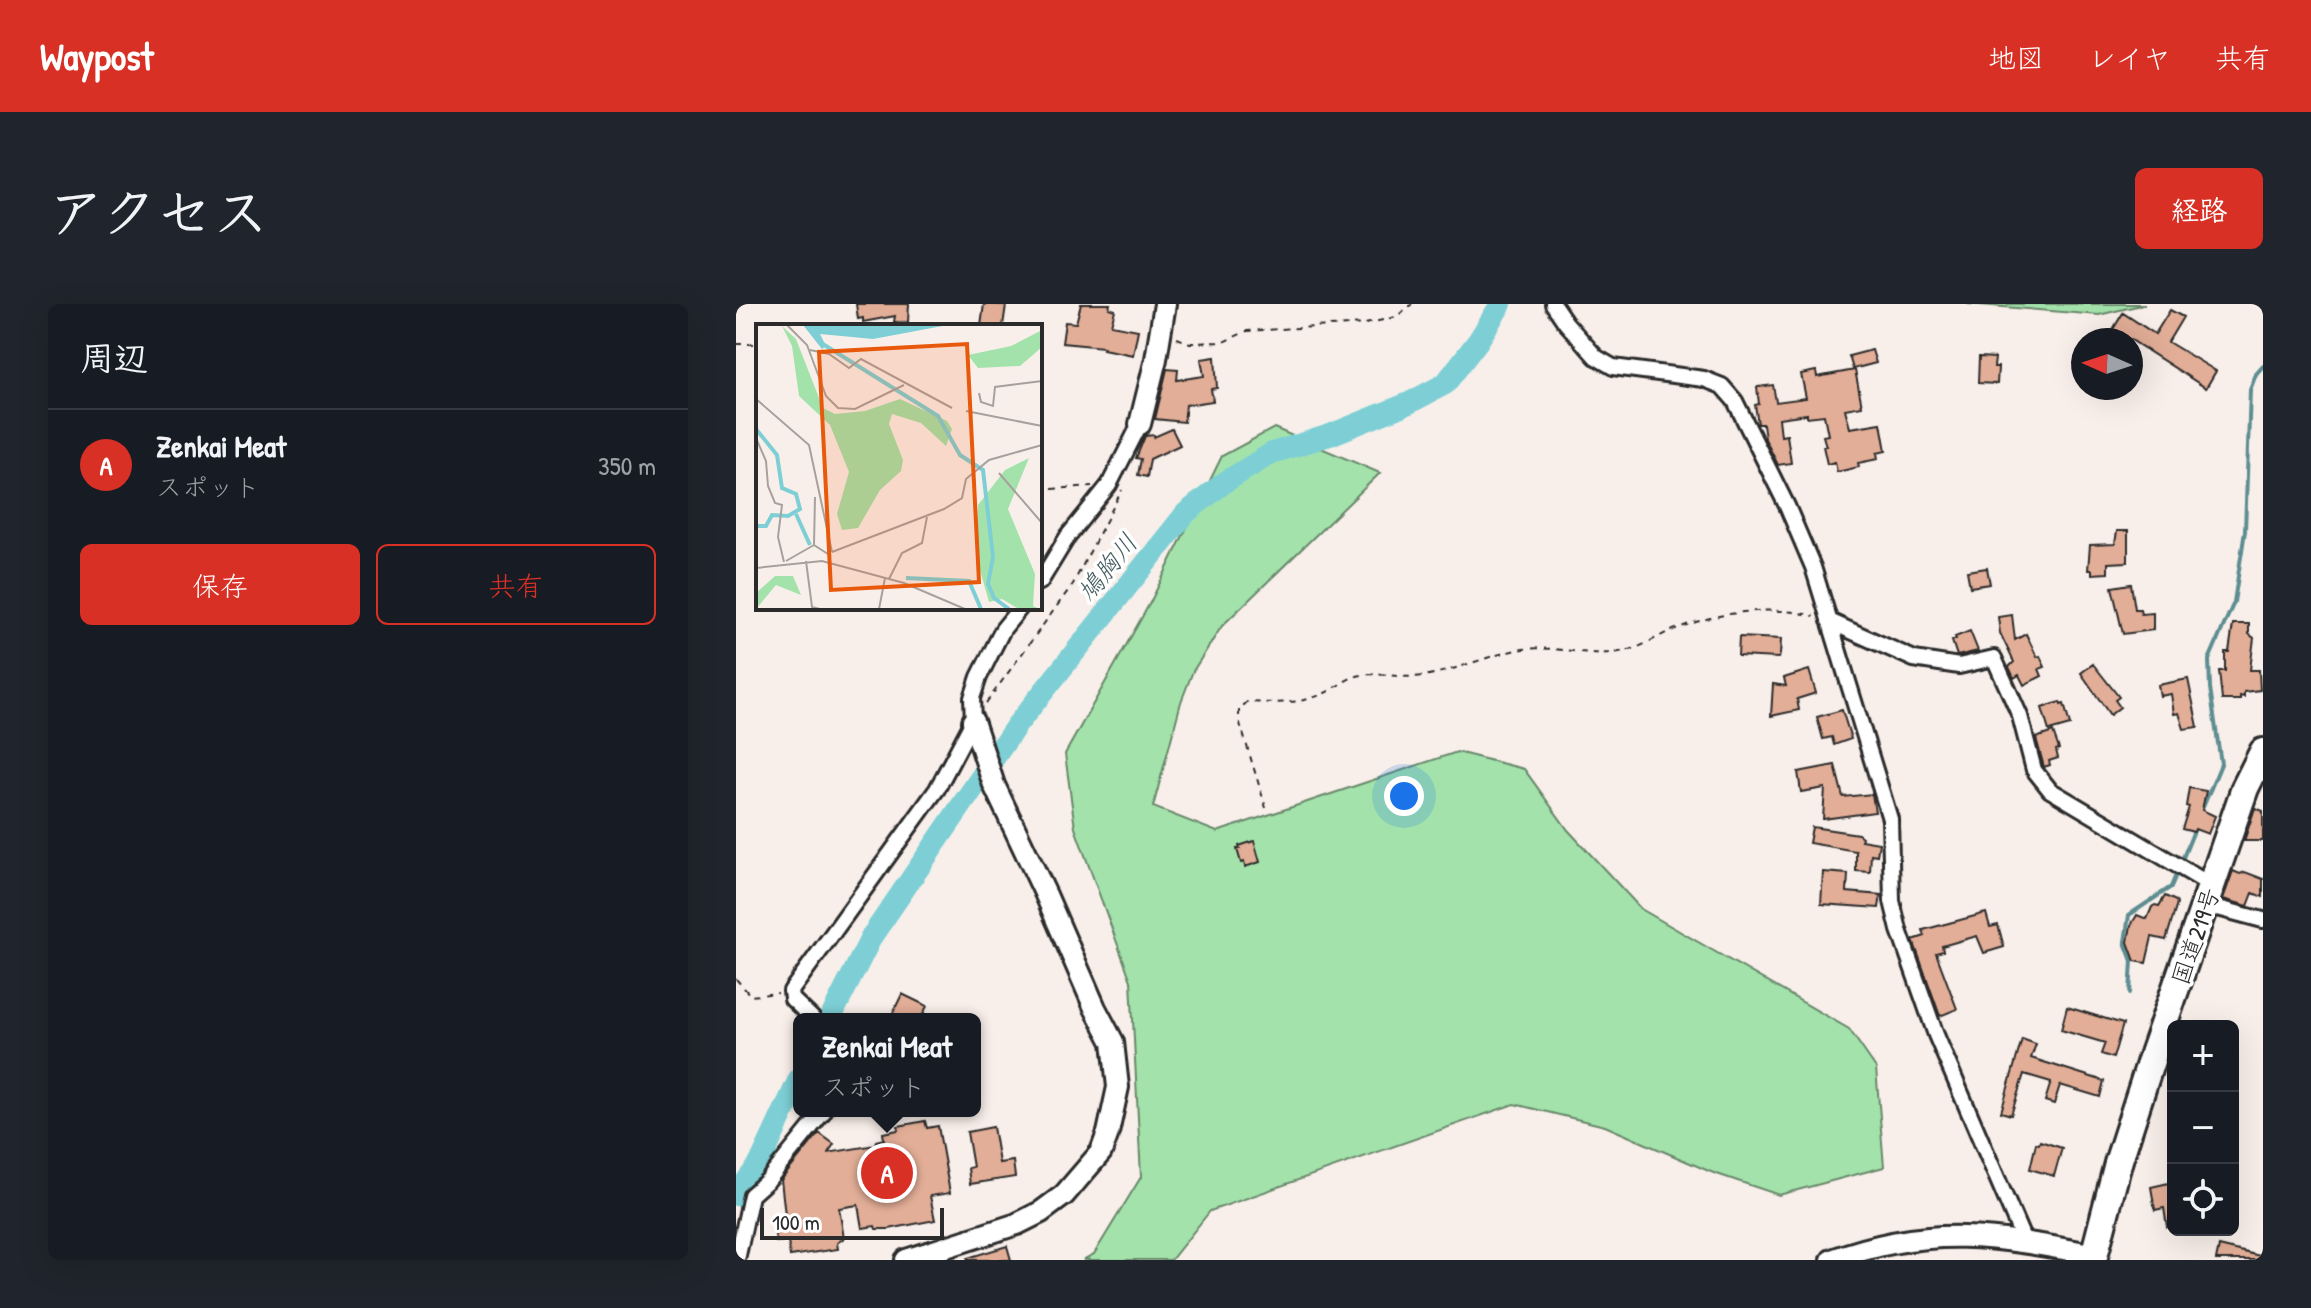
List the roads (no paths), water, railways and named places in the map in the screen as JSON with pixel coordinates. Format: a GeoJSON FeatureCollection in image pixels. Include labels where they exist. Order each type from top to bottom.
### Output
{"type":"FeatureCollection","features":[{"type":"Feature","properties":{"kind":"highway","name":"国道219号"},"geometry":{"type":"LineString","coordinates":[[2094,1257],[2118,1163],[2154,1051],[2245,788],[2263,752]]}},
{"type":"Feature","properties":{"kind":"main road"},"geometry":{"type":"LineString","coordinates":[[1140,424],[1165,304]]}},
{"type":"Feature","properties":{"kind":"main road"},"geometry":{"type":"LineString","coordinates":[[906,1260],[1017,1224],[1064,1195],[1101,1152],[1118,1087],[1113,1042],[994,785],[973,721]]}},
{"type":"Feature","properties":{"kind":"main road"},"geometry":{"type":"LineString","coordinates":[[1832,1260],[1883,1245],[1934,1236],[2024,1241],[2042,1253],[2094,1257]]}},
{"type":"Feature","properties":{"kind":"street"},"geometry":{"type":"LineString","coordinates":[[1553,304],[1596,357],[1613,367],[1704,379],[1722,386],[1735,401],[1787,506],[1813,567],[1890,819],[1892,901],[1899,930],[1936,1035],[2024,1241]]}},
{"type":"Feature","properties":{"kind":"street"},"geometry":{"type":"LineString","coordinates":[[1042,579],[1068,536],[1117,483],[1140,424]]}},
{"type":"Feature","properties":{"kind":"street"},"geometry":{"type":"LineString","coordinates":[[808,1013],[792,995],[937,789],[973,721],[972,698],[979,677],[1003,629],[1018,610]]}},
{"type":"Feature","properties":{"kind":"street"},"geometry":{"type":"LineString","coordinates":[[1829,621],[1914,659],[1959,666],[1994,658],[2020,716],[2034,770],[2050,790],[2187,871],[2218,908],[2263,920]]}},
{"type":"Feature","properties":{"kind":"street"},"geometry":{"type":"LineString","coordinates":[[737,1260],[751,1195],[768,1180],[819,1117]]}},
{"type":"Feature","properties":{"kind":"waterway","name":"鳩胸川"},"geometry":{"type":"LineString","coordinates":[[833,1013],[872,936],[1016,726],[1186,513],[1225,482],[1272,453],[1330,435],[1409,403],[1445,384],[1501,304]]}},
{"type":"Feature","properties":{"kind":"waterway"},"geometry":{"type":"LineString","coordinates":[[2201,812],[2221,764],[2209,660],[2234,602],[2245,531],[2250,390],[2263,366]]}},
{"type":"Feature","properties":{"kind":"waterway"},"geometry":{"type":"LineString","coordinates":[[2130,993],[2132,961],[2125,942],[2129,915],[2171,887],[2195,828]]}},
{"type":"Feature","properties":{"kind":"waterway","name":"鳩胸川"},"geometry":{"type":"LineString","coordinates":[[736,1195],[760,1163],[793,1092]]}},
{"type":"Feature","properties":{"kind":"place","name":"Zenkai Meat"},"geometry":{"type":"Point","coordinates":[887,1173]}}]}
